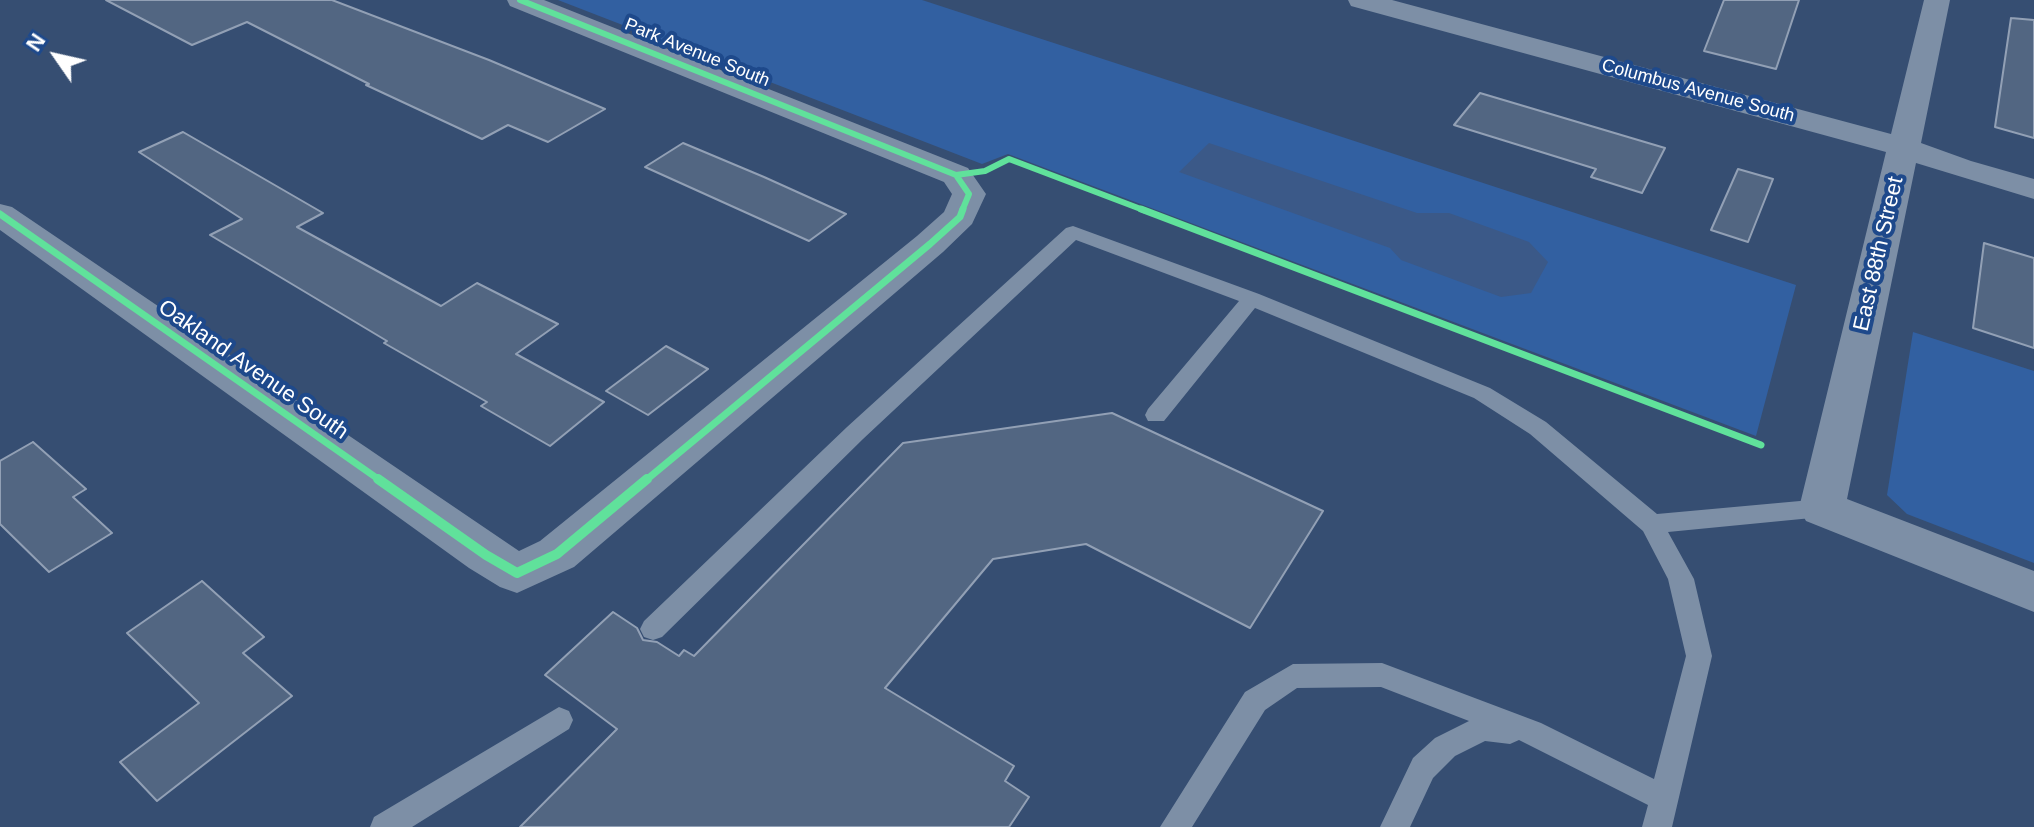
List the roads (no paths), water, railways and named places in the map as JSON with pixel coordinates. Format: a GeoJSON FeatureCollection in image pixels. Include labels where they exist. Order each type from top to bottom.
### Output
{"type":"FeatureCollection","features":[{"type":"Feature","properties":{"kind":"street","name":"Park Avenue South"},"geometry":{"type":"LineString","coordinates":[[486,555],[517,573],[557,554],[960,217],[969,194],[956,175],[520,0]]}},
{"type":"Feature","properties":{"kind":"street","name":"Columbus Avenue South"},"geometry":{"type":"LineString","coordinates":[[1361,0],[1903,147],[1959,168],[2034,189]]}},
{"type":"Feature","properties":{"kind":"street","name":"East 88th Street"},"geometry":{"type":"LineString","coordinates":[[1822,508],[1937,0]]}},
{"type":"Feature","properties":{"kind":"street","name":"Oakland Avenue South"},"geometry":{"type":"LineString","coordinates":[[0,214],[486,555]]}},
{"type":"Feature","properties":{"kind":"street"},"geometry":{"type":"LineString","coordinates":[[1822,508],[2034,592]]}},
{"type":"Feature","properties":{"kind":"lane"},"geometry":{"type":"LineString","coordinates":[[653,629],[855,433],[1073,232],[1252,299],[1482,393],[1559,444],[1652,524],[1681,579],[1699,656],[1661,813],[1531,732],[1382,675],[1293,676],[1255,701],[1175,827]]}},
{"type":"Feature","properties":{"kind":"lane"},"geometry":{"type":"LineString","coordinates":[[1156,415],[1252,299]]}},
{"type":"Feature","properties":{"kind":"lane"},"geometry":{"type":"LineString","coordinates":[[1652,524],[1822,508]]}},
{"type":"Feature","properties":{"kind":"lane"},"geometry":{"type":"LineString","coordinates":[[385,827],[559,720]]}},
{"type":"Feature","properties":{"kind":"lane"},"geometry":{"type":"LineString","coordinates":[[1395,827],[1423,768],[1445,747],[1483,728],[1531,732]]}}]}
